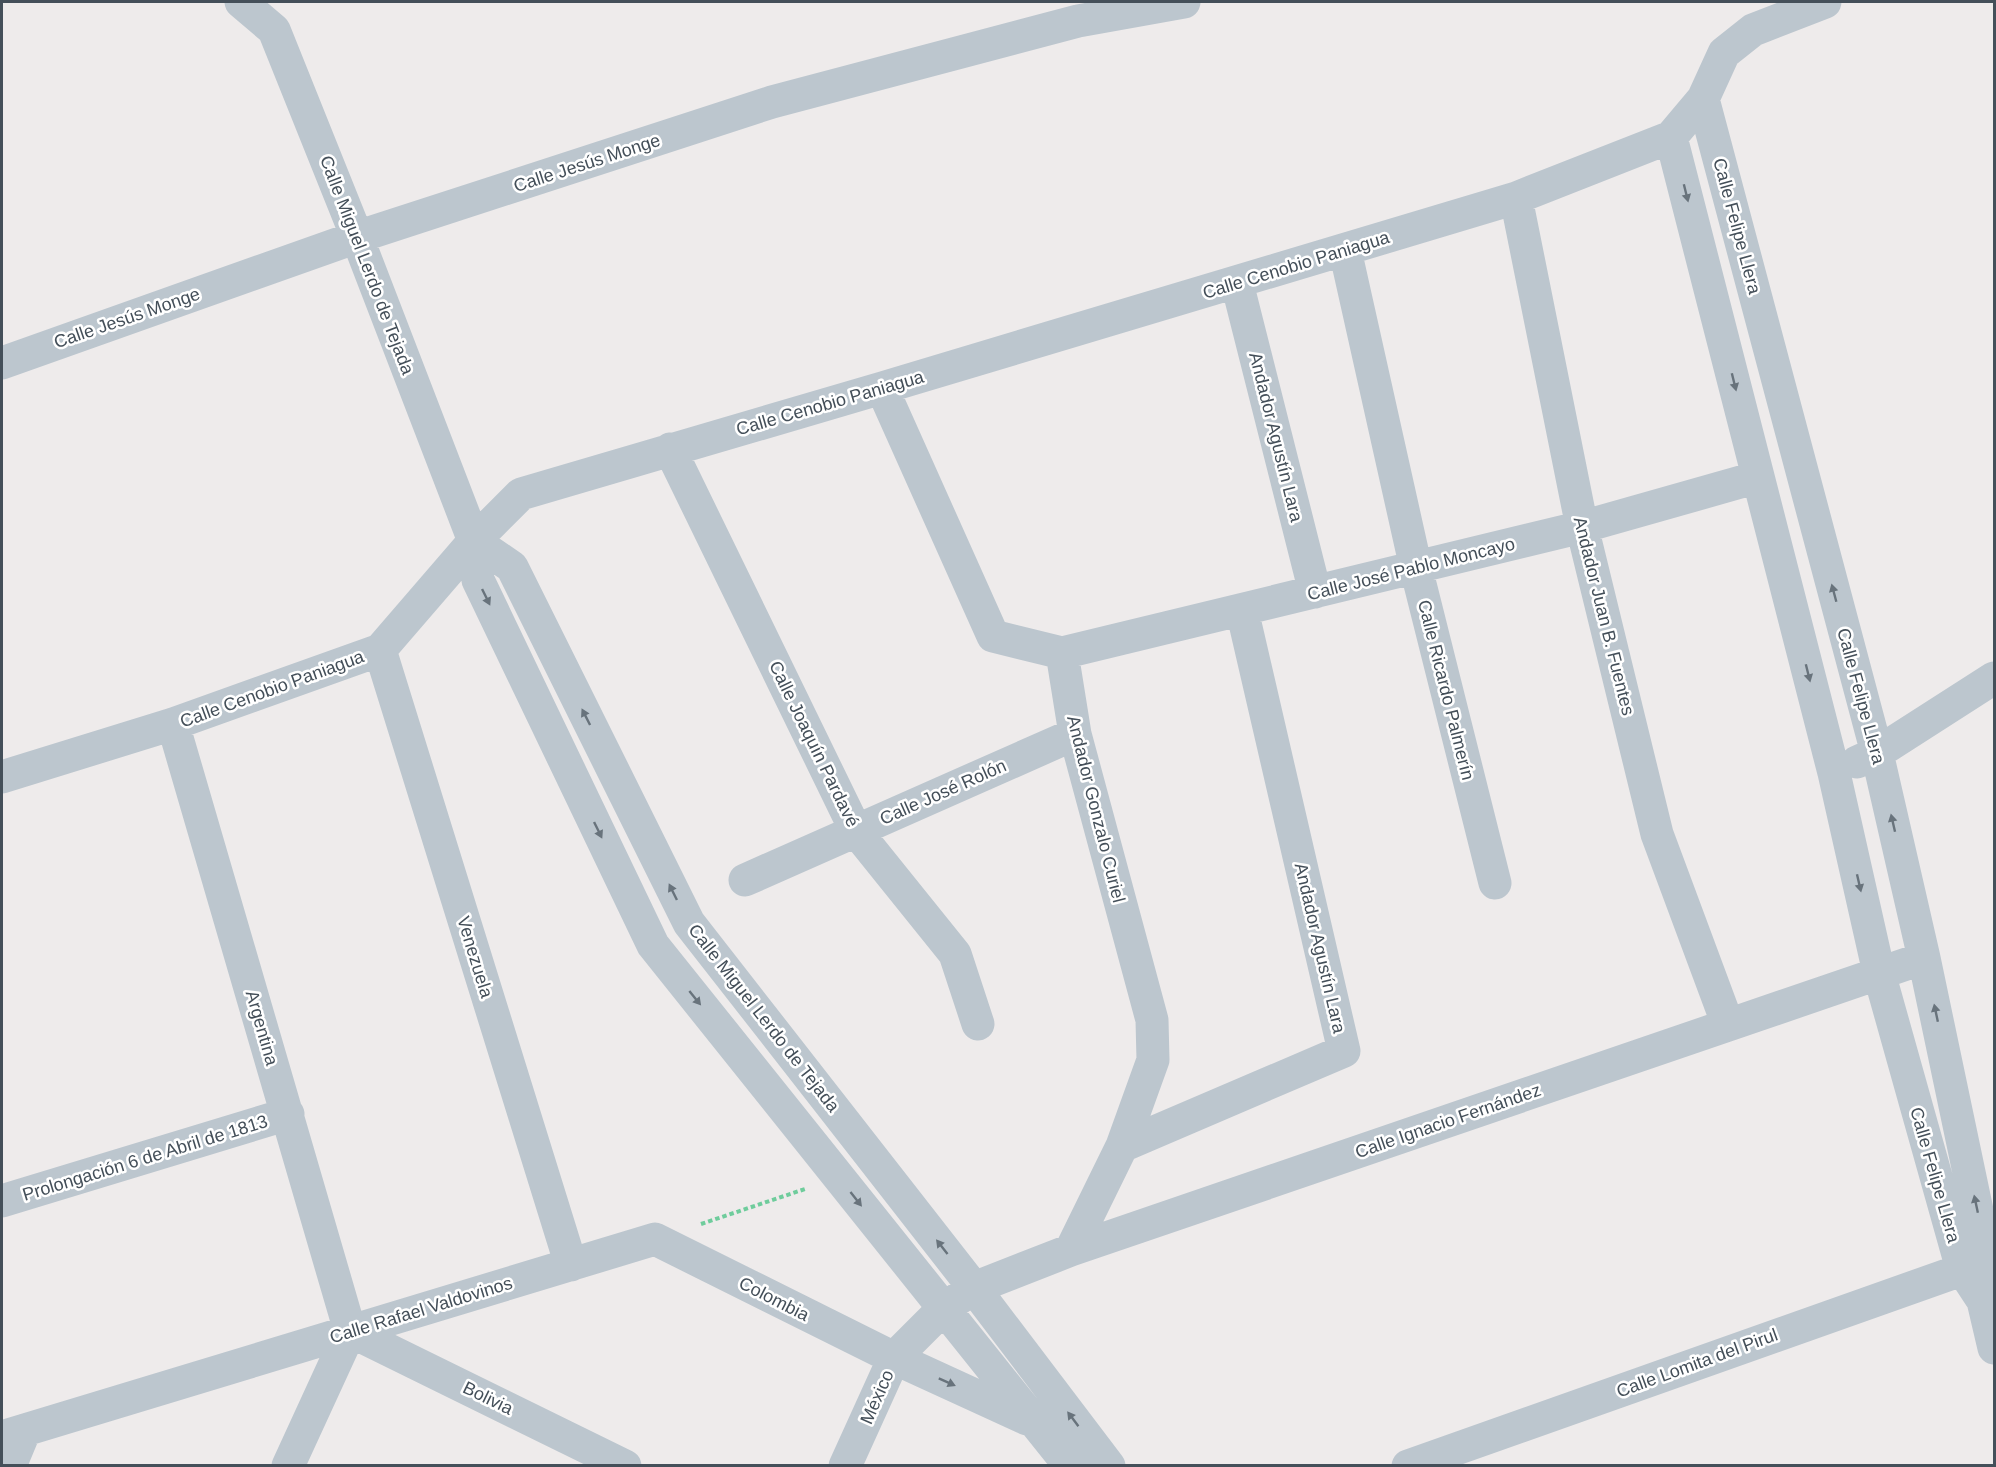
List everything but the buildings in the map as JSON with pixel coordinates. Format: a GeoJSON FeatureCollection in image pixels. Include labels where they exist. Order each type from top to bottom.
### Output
{"type":"FeatureCollection","features":[{"type":"Feature","properties":{"kind":"street","name":"Calle Miguel Lerdo de Tejada"},"geometry":{"type":"LineString","coordinates":[[241,2],[274,30],[357,237],[474,541],[478,580],[653,945],[1070,1466]]}},
{"type":"Feature","properties":{"kind":"street","name":"Calle Jesús Monge"},"geometry":{"type":"LineString","coordinates":[[2,363],[357,237],[772,102],[1075,11],[1184,2]]}},
{"type":"Feature","properties":{"kind":"street","name":"Calle Cenobio Paniagua"},"geometry":{"type":"LineString","coordinates":[[2,777],[173,724],[380,650],[474,541],[520,494],[1237,283],[1516,198],[1671,137],[1703,99],[1724,53],[1753,30],[1825,2]]}},
{"type":"Feature","properties":{"kind":"street","name":"Calle Felipe Llera"},"geometry":{"type":"LineString","coordinates":[[1703,99],[1877,753],[1980,1220],[1974,1265]]}},
{"type":"Feature","properties":{"kind":"street","name":"Calle Felipe Llera"},"geometry":{"type":"LineString","coordinates":[[1671,137],[1834,773],[1879,973],[1974,1265],[1995,1348]]}},
{"type":"Feature","properties":{"kind":"street","name":"Andador Juan B. Fuentes"},"geometry":{"type":"LineString","coordinates":[[1516,198],[1582,527],[1657,834],[1728,1025]]}},
{"type":"Feature","properties":{"kind":"street","name":"Calle Ricardo Palmerín"},"geometry":{"type":"LineString","coordinates":[[1345,250],[1416,568],[1495,883]]}},
{"type":"Feature","properties":{"kind":"street","name":"Andador Agustín Lara"},"geometry":{"type":"LineString","coordinates":[[1237,283],[1315,592]]}},
{"type":"Feature","properties":{"kind":"street"},"geometry":{"type":"LineString","coordinates":[[882,388],[993,636],[1062,653]]}},
{"type":"Feature","properties":{"kind":"street","name":"Calle Joaquín Pardavé"},"geometry":{"type":"LineString","coordinates":[[670,449],[856,831],[955,954],[978,1024]]}},
{"type":"Feature","properties":{"kind":"street","name":"Calle José Pablo Moncayo"},"geometry":{"type":"LineString","coordinates":[[1062,653],[1582,527],[1758,477]]}},
{"type":"Feature","properties":{"kind":"street","name":"Calle Miguel Lerdo de Tejada"},"geometry":{"type":"LineString","coordinates":[[474,541],[512,567],[689,923],[974,1288],[1109,1466]]}},
{"type":"Feature","properties":{"kind":"street","name":"Andador Agustín Lara"},"geometry":{"type":"LineString","coordinates":[[1122,1146],[1344,1051],[1242,610]]}},
{"type":"Feature","properties":{"kind":"street","name":"Venezuela"},"geometry":{"type":"LineString","coordinates":[[380,650],[571,1265]]}},
{"type":"Feature","properties":{"kind":"street","name":"Andador Gonzalo Curiel"},"geometry":{"type":"LineString","coordinates":[[1062,653],[1075,734],[1152,1020],[1153,1060],[1122,1146],[1071,1250]]}},
{"type":"Feature","properties":{"kind":"street"},"geometry":{"type":"LineString","coordinates":[[1834,773],[1877,753],[1995,678]]}},
{"type":"Feature","properties":{"kind":"street","name":"Argentina"},"geometry":{"type":"LineString","coordinates":[[173,724],[350,1331]]}},
{"type":"Feature","properties":{"kind":"street","name":"Calle José Rolón"},"geometry":{"type":"LineString","coordinates":[[745,880],[1075,734]]}},
{"type":"Feature","properties":{"kind":"street"},"geometry":{"type":"LineString","coordinates":[[576,784],[611,767]]}},
{"type":"Feature","properties":{"kind":"street"},"geometry":{"type":"LineString","coordinates":[[653,945],[689,923]]}},
{"type":"Feature","properties":{"kind":"street","name":"Calle Ignacio Fernández"},"geometry":{"type":"LineString","coordinates":[[974,1288],[1071,1250],[1924,958]]}},
{"type":"Feature","properties":{"kind":"street","name":"Prolongación 6 de Abril de 1813"},"geometry":{"type":"LineString","coordinates":[[2,1202],[288,1114]]}},
{"type":"Feature","properties":{"kind":"street"},"geometry":{"type":"LineString","coordinates":[[831,1168],[856,1137]]}},
{"type":"Feature","properties":{"kind":"street","name":"Calle Rafael Valdovinos"},"geometry":{"type":"LineString","coordinates":[[13,1434],[655,1239]]}},
{"type":"Feature","properties":{"kind":"street","name":"Colombia"},"geometry":{"type":"LineString","coordinates":[[655,1239],[894,1358],[1035,1422]]}},
{"type":"Feature","properties":{"kind":"street","name":"Calle Lomita del Pirul"},"geometry":{"type":"LineString","coordinates":[[1408,1466],[1974,1265]]}},
{"type":"Feature","properties":{"kind":"street","name":"México"},"geometry":{"type":"LineString","coordinates":[[845,1466],[894,1358],[943,1309],[974,1288]]}},
{"type":"Feature","properties":{"kind":"street"},"geometry":{"type":"LineString","coordinates":[[288,1466],[350,1331]]}},
{"type":"Feature","properties":{"kind":"street","name":"Bolivia"},"geometry":{"type":"LineString","coordinates":[[350,1331],[625,1466]]}},
{"type":"Feature","properties":{"kind":"street"},"geometry":{"type":"LineString","coordinates":[[10,1466],[13,1434]]}},
{"type":"Feature","properties":{"kind":"path"},"geometry":{"type":"LineString","coordinates":[[655,1239],[831,1168]]}}]}
